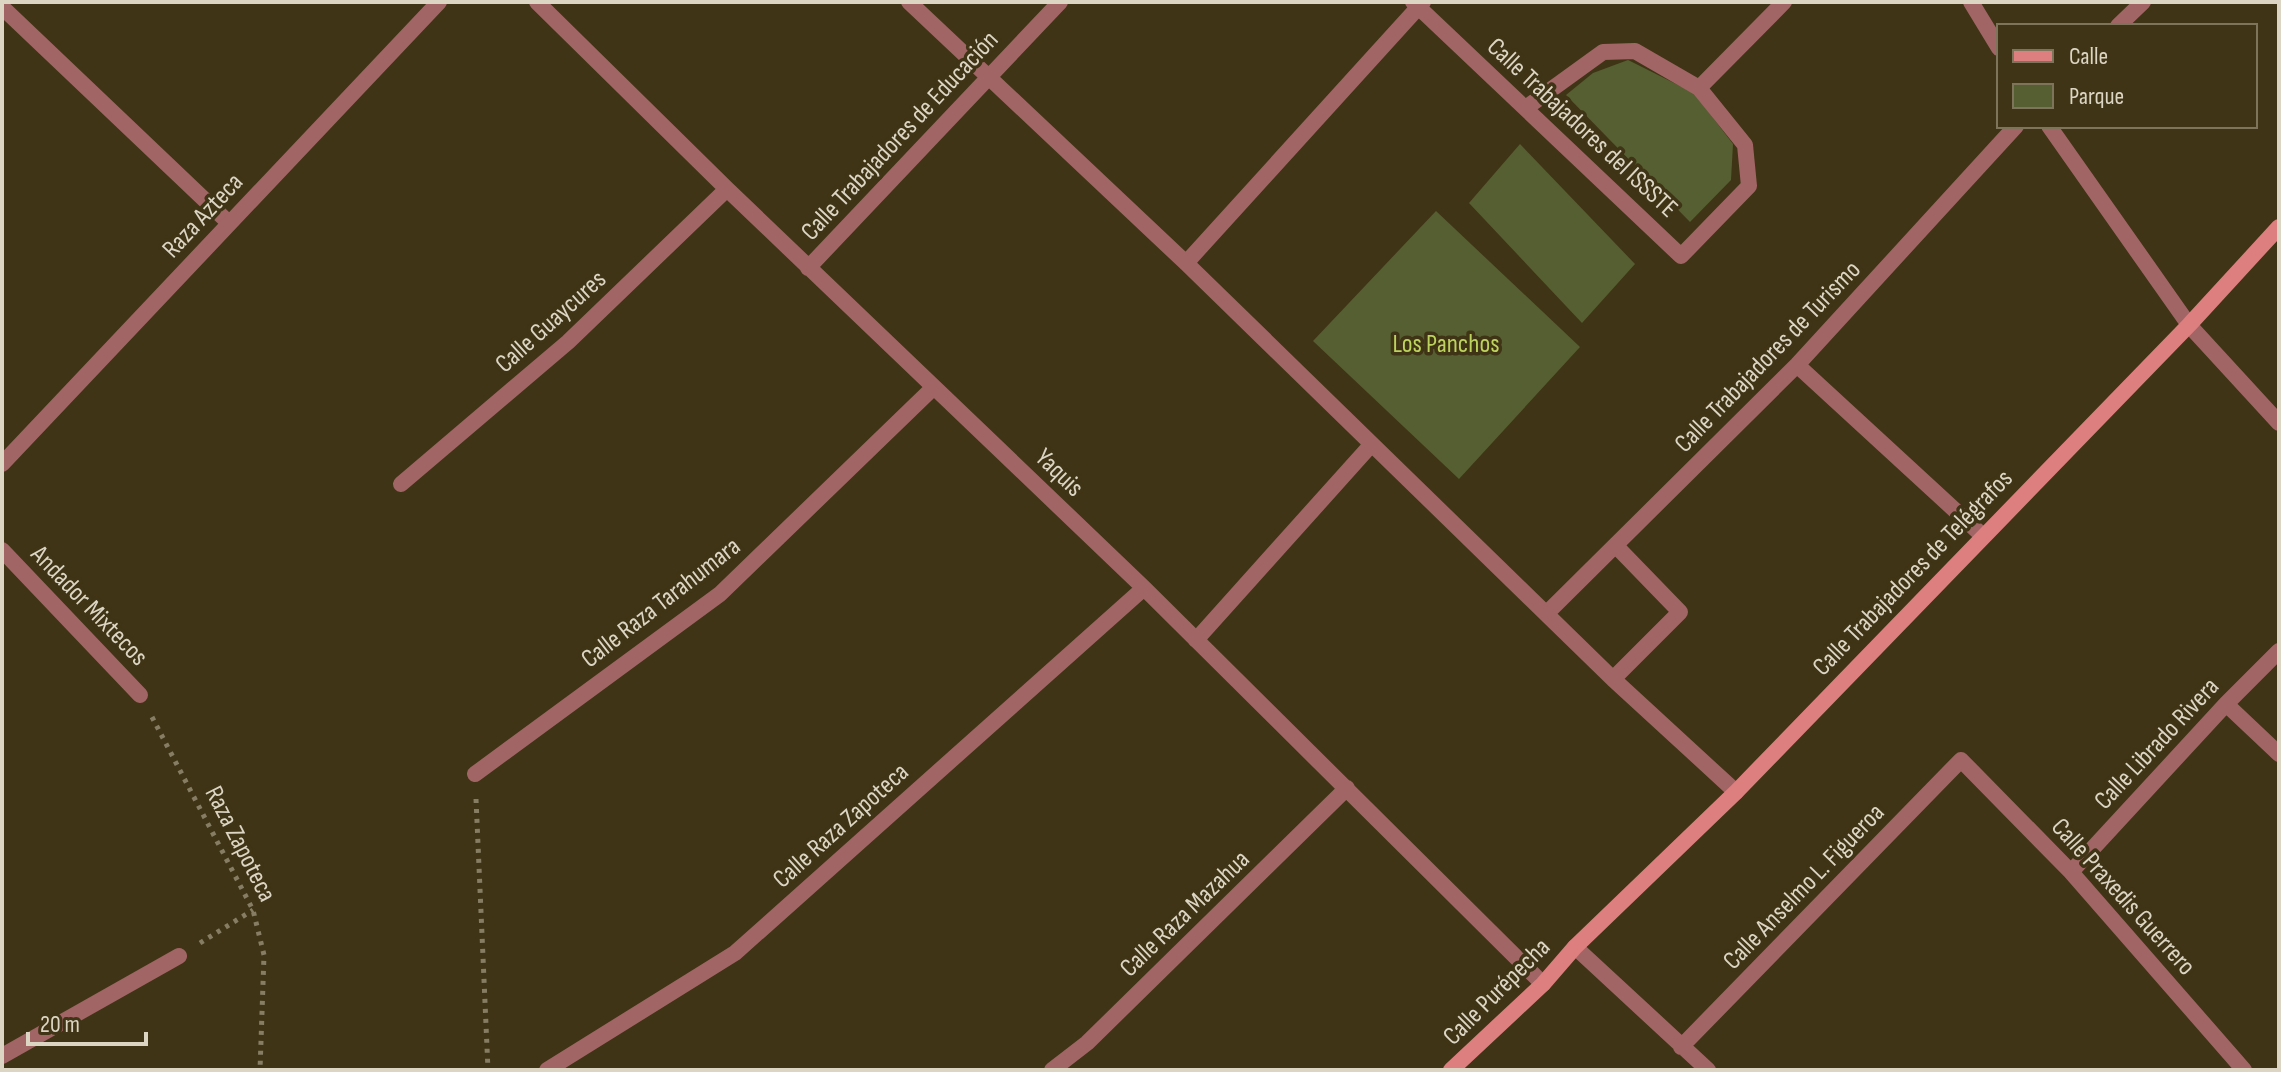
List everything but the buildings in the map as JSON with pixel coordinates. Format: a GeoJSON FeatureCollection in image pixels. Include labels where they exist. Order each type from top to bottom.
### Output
{"type":"FeatureCollection","features":[{"type":"Feature","properties":{"kind":"street","name":"Raza Azteca"},"geometry":{"type":"LineString","coordinates":[[2,464],[439,2]]}},
{"type":"Feature","properties":{"kind":"street","name":"Yaquis"},"geometry":{"type":"LineString","coordinates":[[537,2],[808,268],[1144,588],[1543,984]]}},
{"type":"Feature","properties":{"kind":"street"},"geometry":{"type":"LineString","coordinates":[[909,2],[1186,263],[1613,679],[1736,792]]}},
{"type":"Feature","properties":{"kind":"street","name":"Calle Trabajadores de Educación"},"geometry":{"type":"LineString","coordinates":[[808,268],[1060,2]]}},
{"type":"Feature","properties":{"kind":"street"},"geometry":{"type":"LineString","coordinates":[[1527,107],[1603,52],[1635,51],[1699,88],[1784,2]]}},
{"type":"Feature","properties":{"kind":"street"},"geometry":{"type":"LineString","coordinates":[[1971,2],[1997,45]]}},
{"type":"Feature","properties":{"kind":"street"},"geometry":{"type":"LineString","coordinates":[[2120,24],[2143,2]]}},
{"type":"Feature","properties":{"kind":"street"},"geometry":{"type":"LineString","coordinates":[[1186,263],[1418,4]]}},
{"type":"Feature","properties":{"kind":"street","name":"Calle Trabajadores del ISSSTE"},"geometry":{"type":"LineString","coordinates":[[1418,4],[1681,256],[1749,186],[1745,145],[1699,88]]}},
{"type":"Feature","properties":{"kind":"street"},"geometry":{"type":"LineString","coordinates":[[2,7],[229,223]]}},
{"type":"Feature","properties":{"kind":"street","name":"Calle Trabajadores de Turismo"},"geometry":{"type":"LineString","coordinates":[[1547,613],[1797,365],[2014,128]]}},
{"type":"Feature","properties":{"kind":"street"},"geometry":{"type":"LineString","coordinates":[[2050,128],[2189,325],[2279,423]]}},
{"type":"Feature","properties":{"kind":"street","name":"Calle Guaycures"},"geometry":{"type":"LineString","coordinates":[[401,484],[568,342],[727,189]]}},
{"type":"Feature","properties":{"kind":"street","name":"Calle Trabajadores de Telégrafos"},"geometry":{"type":"LineString","coordinates":[[1575,947],[1736,792],[2189,325],[2279,227]]}},
{"type":"Feature","properties":{"kind":"street"},"geometry":{"type":"LineString","coordinates":[[1797,365],[1983,536]]}},
{"type":"Feature","properties":{"kind":"street","name":"Calle Raza Tarahumara"},"geometry":{"type":"LineString","coordinates":[[475,774],[720,594],[934,387]]}},
{"type":"Feature","properties":{"kind":"street"},"geometry":{"type":"LineString","coordinates":[[1196,640],[1371,445]]}},
{"type":"Feature","properties":{"kind":"street"},"geometry":{"type":"LineString","coordinates":[[1613,679],[1680,612],[1616,546]]}},
{"type":"Feature","properties":{"kind":"street","name":"Andador Mixtecos"},"geometry":{"type":"LineString","coordinates":[[2,550],[140,695]]}},
{"type":"Feature","properties":{"kind":"street","name":"Calle Raza Zapoteca"},"geometry":{"type":"LineString","coordinates":[[547,1070],[735,953],[1144,588]]}},
{"type":"Feature","properties":{"kind":"street","name":"Calle Librado Rivera"},"geometry":{"type":"LineString","coordinates":[[2071,872],[2279,651]]}},
{"type":"Feature","properties":{"kind":"street"},"geometry":{"type":"LineString","coordinates":[[2226,704],[2279,754]]}},
{"type":"Feature","properties":{"kind":"street","name":"Calle Praxedis Guerrero"},"geometry":{"type":"LineString","coordinates":[[1961,760],[2071,872],[2244,1070]]}},
{"type":"Feature","properties":{"kind":"street","name":"Calle Anselmo L. Figueroa"},"geometry":{"type":"LineString","coordinates":[[1681,1047],[1961,760]]}},
{"type":"Feature","properties":{"kind":"street","name":"Calle Raza Mazahua"},"geometry":{"type":"LineString","coordinates":[[1052,1070],[1087,1043],[1347,788]]}},
{"type":"Feature","properties":{"kind":"street"},"geometry":{"type":"LineString","coordinates":[[1575,947],[1708,1070]]}},
{"type":"Feature","properties":{"kind":"street","name":"Calle Purépecha"},"geometry":{"type":"LineString","coordinates":[[1451,1070],[1543,984],[1575,947]]}},
{"type":"Feature","properties":{"kind":"street"},"geometry":{"type":"LineString","coordinates":[[2,1056],[179,956]]}},
{"type":"Feature","properties":{"kind":"path","name":"Raza Zapoteca"},"geometry":{"type":"LineString","coordinates":[[140,695],[253,910],[264,955],[260,1070]]}},
{"type":"Feature","properties":{"kind":"path"},"geometry":{"type":"LineString","coordinates":[[475,774],[488,1070]]}},
{"type":"Feature","properties":{"kind":"path"},"geometry":{"type":"LineString","coordinates":[[179,956],[253,910]]}},
{"type":"Feature","properties":{"kind":"green space"},"geometry":{"type":"Polygon","coordinates":[[[1628,60],[1694,93],[1733,144],[1731,180],[1690,222],[1566,95],[1593,73],[1628,60]]]}},
{"type":"Feature","properties":{"kind":"green space"},"geometry":{"type":"Polygon","coordinates":[[[1520,144],[1635,264],[1582,323],[1469,203],[1520,144]]]}},
{"type":"Feature","properties":{"kind":"green space","name":"Los Panchos"},"geometry":{"type":"Polygon","coordinates":[[[1436,211],[1580,347],[1459,479],[1313,341],[1436,211]]]}}]}
